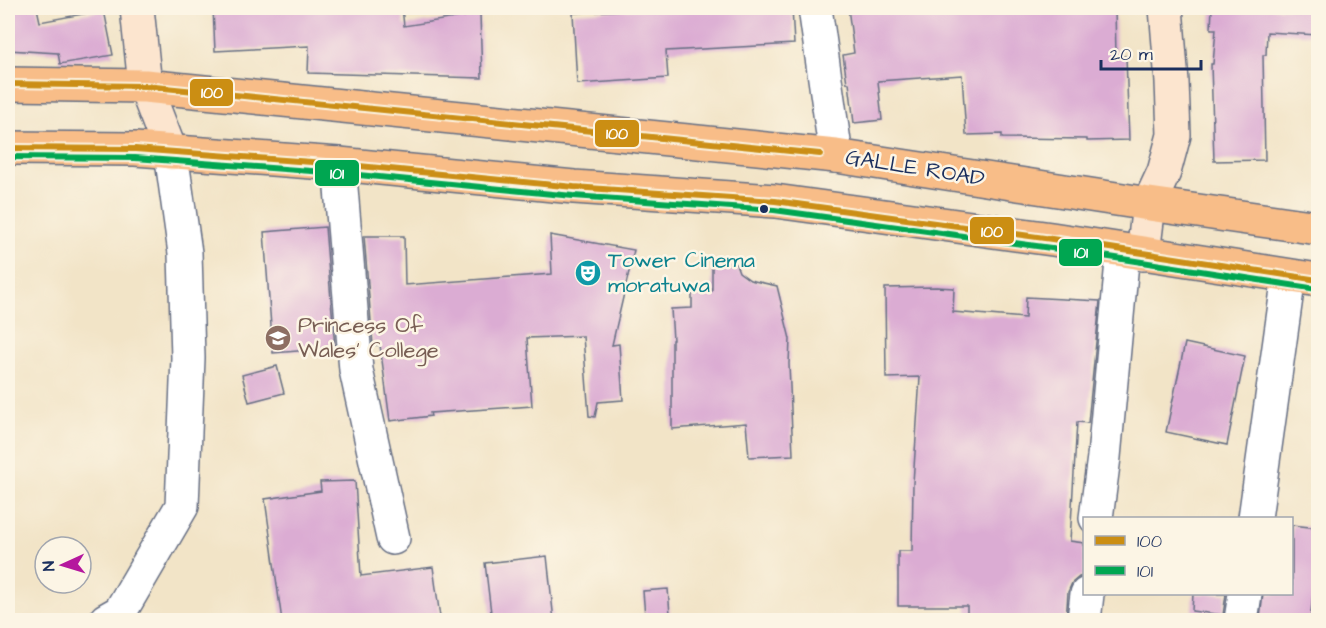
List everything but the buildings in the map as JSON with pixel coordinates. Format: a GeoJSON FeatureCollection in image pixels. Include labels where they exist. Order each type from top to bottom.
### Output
{"type":"FeatureCollection","features":[{"type":"Feature","properties":{"kind":"highway","name":"GALLE ROAD"},"geometry":{"type":"LineString","coordinates":[[8,84],[145,86],[836,156],[1318,228]]}},
{"type":"Feature","properties":{"kind":"highway"},"geometry":{"type":"LineString","coordinates":[[8,148],[135,149],[339,164],[574,187],[775,201],[1304,278]]}},
{"type":"Feature","properties":{"kind":"street"},"geometry":{"type":"LineString","coordinates":[[106,621],[120,612],[182,506],[188,358],[185,253],[171,153],[145,86],[137,8]]}},
{"type":"Feature","properties":{"kind":"street"},"geometry":{"type":"LineString","coordinates":[[815,8],[836,156]]}},
{"type":"Feature","properties":{"kind":"street"},"geometry":{"type":"LineString","coordinates":[[1096,517],[1133,252],[1149,204],[1164,172],[1174,135],[1166,8]]}},
{"type":"Feature","properties":{"kind":"street"},"geometry":{"type":"LineString","coordinates":[[339,164],[356,370],[393,538]]}},
{"type":"Feature","properties":{"kind":"street"},"geometry":{"type":"LineString","coordinates":[[1256,517],[1304,278]]}},
{"type":"Feature","properties":{"kind":"street"},"geometry":{"type":"LineString","coordinates":[[1084,621],[1087,595]]}},
{"type":"Feature","properties":{"kind":"street"},"geometry":{"type":"LineString","coordinates":[[1241,621],[1245,595]]}},
{"type":"Feature","properties":{"kind":"transit line","name":"100"},"geometry":{"type":"LineString","coordinates":[[8,84],[145,86],[820,154]]}},
{"type":"Feature","properties":{"kind":"transit line","name":"100"},"geometry":{"type":"LineString","coordinates":[[8,148],[135,149],[339,164],[574,187],[775,201],[1052,239],[1318,280]]}},
{"type":"Feature","properties":{"kind":"transit line","name":"101"},"geometry":{"type":"LineString","coordinates":[[8,157],[135,158],[338,173],[573,196],[774,210],[1051,248],[1317,289]]}},
{"type":"Feature","properties":{"kind":"place","name":"Tower Cinema moratuwa"},"geometry":{"type":"Point","coordinates":[588,273]}},
{"type":"Feature","properties":{"kind":"place","name":"Princess Of Wales' College"},"geometry":{"type":"Point","coordinates":[278,338]}}]}
